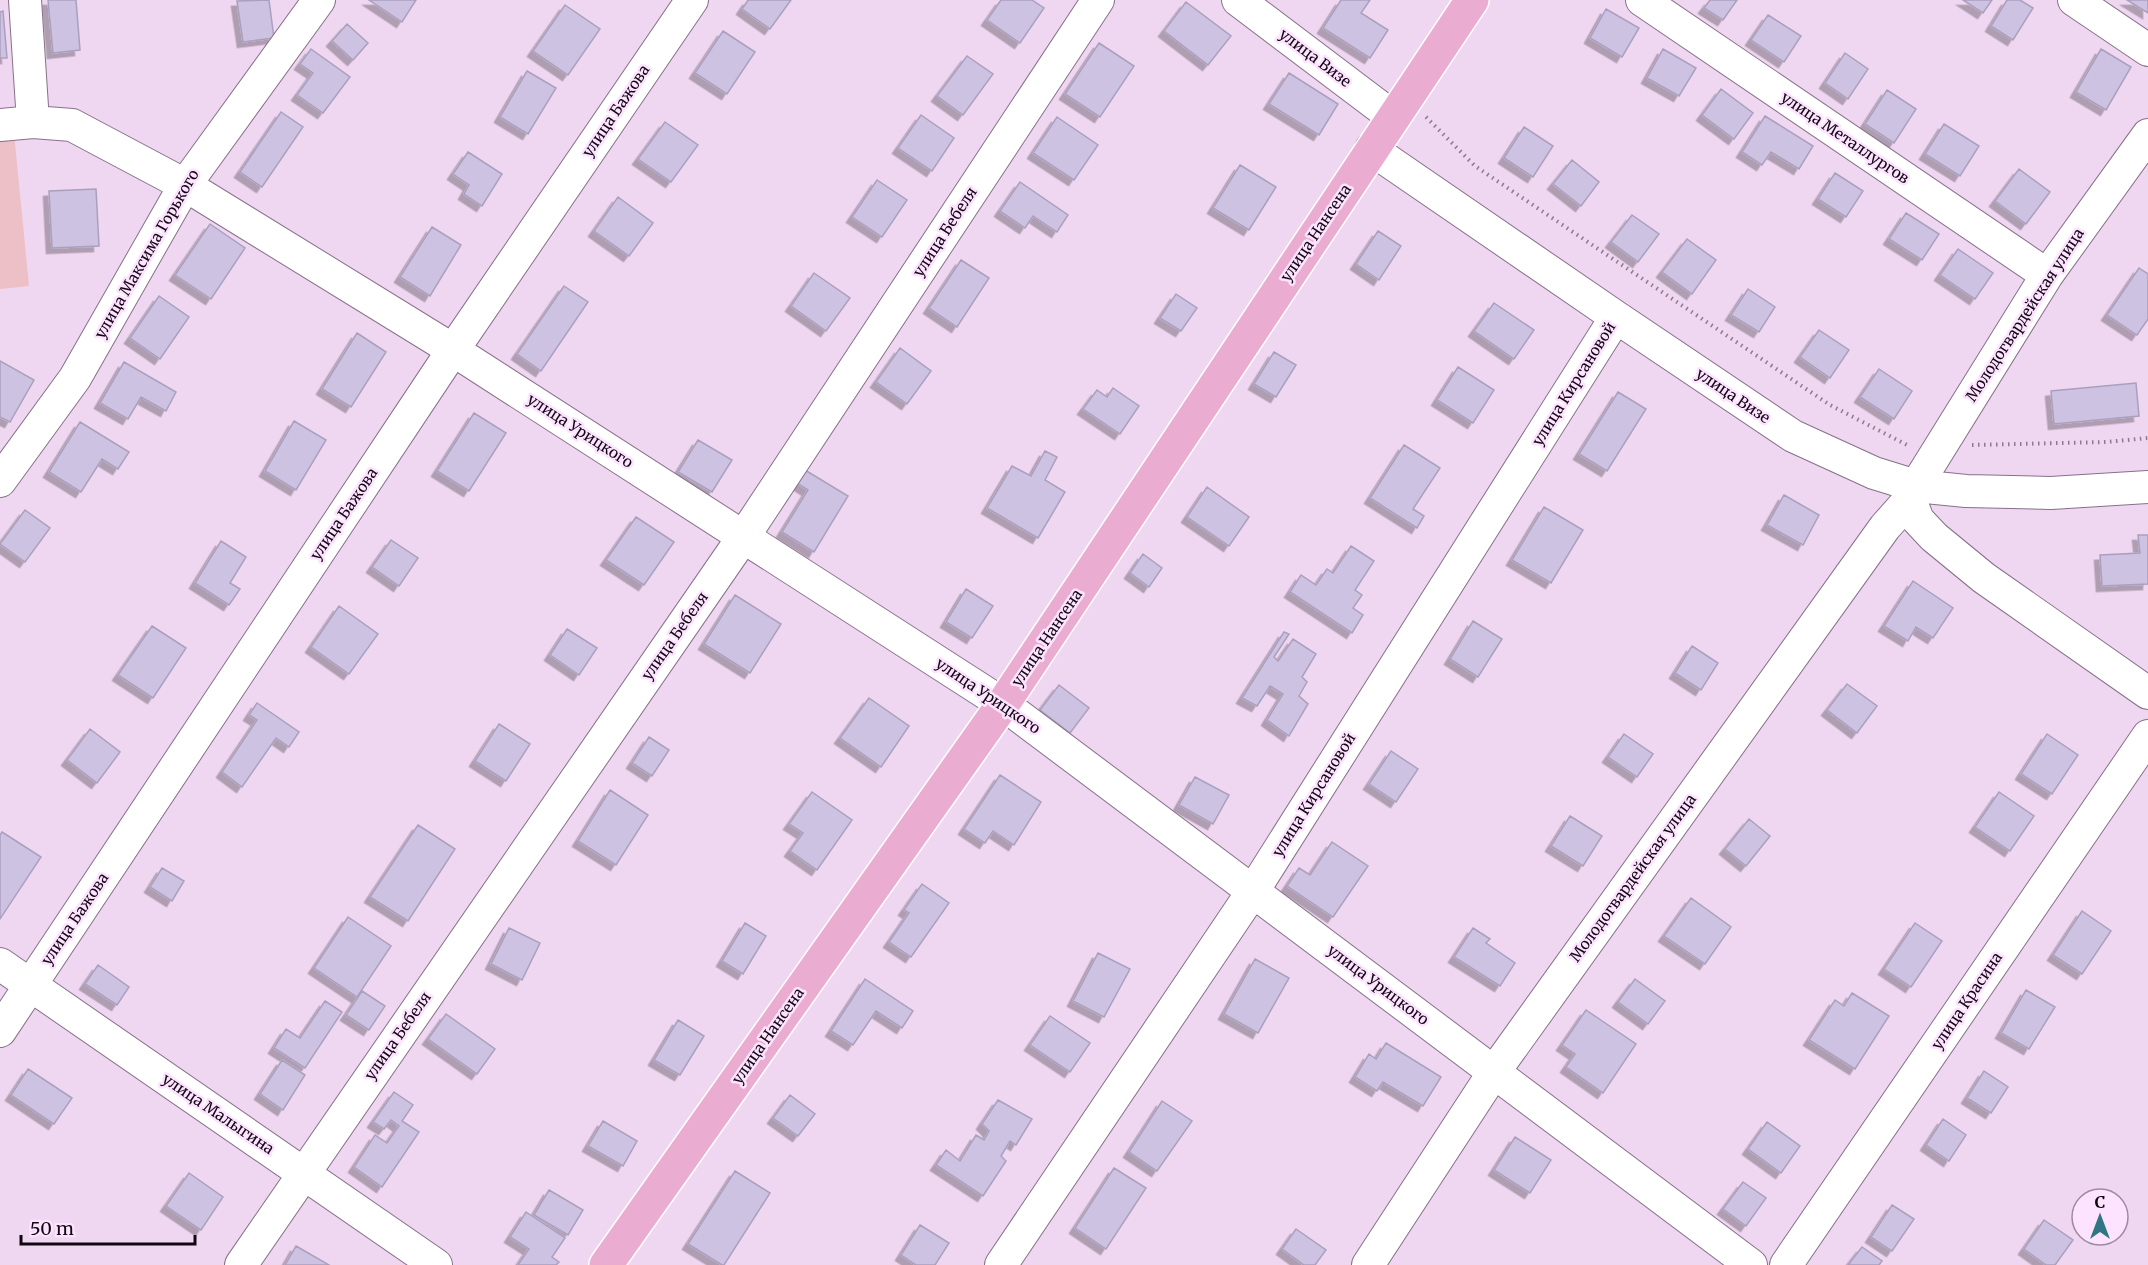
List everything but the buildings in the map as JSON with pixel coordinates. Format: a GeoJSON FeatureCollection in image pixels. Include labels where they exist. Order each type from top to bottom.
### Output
{"type":"FeatureCollection","features":[{"type":"Feature","properties":{"kind":"main road","name":"улица Нансена"},"geometry":{"type":"LineString","coordinates":[[606,1265],[1003,704],[1371,149],[1408,115],[1472,0]]}},
{"type":"Feature","properties":{"kind":"street"},"geometry":{"type":"LineString","coordinates":[[25,0],[33,122]]}},
{"type":"Feature","properties":{"kind":"street","name":"улица Максима Горького"},"geometry":{"type":"LineString","coordinates":[[0,481],[75,378],[185,185],[319,0]]}},
{"type":"Feature","properties":{"kind":"street","name":"улица Бажова"},"geometry":{"type":"LineString","coordinates":[[0,1031],[453,350],[692,0]]}},
{"type":"Feature","properties":{"kind":"street","name":"улица Бебеля"},"geometry":{"type":"LineString","coordinates":[[241,1265],[744,536],[1098,0]]}},
{"type":"Feature","properties":{"kind":"street","name":"улица Визе"},"geometry":{"type":"LineString","coordinates":[[1238,0],[1408,115]]}},
{"type":"Feature","properties":{"kind":"street","name":"улица Металлургов"},"geometry":{"type":"LineString","coordinates":[[1642,0],[2047,275]]}},
{"type":"Feature","properties":{"kind":"street"},"geometry":{"type":"LineString","coordinates":[[2074,0],[2148,50]]}},
{"type":"Feature","properties":{"kind":"street","name":"улица Урицкого"},"geometry":{"type":"LineString","coordinates":[[0,125],[33,122],[72,125],[185,185],[453,350],[1003,704],[1751,1265]]}},
{"type":"Feature","properties":{"kind":"street","name":"Молодогвардейская улица"},"geometry":{"type":"LineString","coordinates":[[1368,1265],[1494,1072],[1885,527],[1913,493],[2047,275],[2148,135]]}},
{"type":"Feature","properties":{"kind":"street","name":"улица Визе"},"geometry":{"type":"LineString","coordinates":[[1371,149],[1793,436],[1913,493],[1966,491],[2051,493],[2148,487]]}},
{"type":"Feature","properties":{"kind":"street","name":"улица Кирсановой"},"geometry":{"type":"LineString","coordinates":[[1001,1265],[1253,891],[1616,317]]}},
{"type":"Feature","properties":{"kind":"street"},"geometry":{"type":"LineString","coordinates":[[1913,493],[1918,520],[1934,537],[1984,578],[2148,693]]}},
{"type":"Feature","properties":{"kind":"street","name":"улица Красина"},"geometry":{"type":"LineString","coordinates":[[1786,1265],[2148,736]]}},
{"type":"Feature","properties":{"kind":"street","name":"улица Малыгина"},"geometry":{"type":"LineString","coordinates":[[0,964],[436,1265]]}},
{"type":"Feature","properties":{"kind":"path"},"geometry":{"type":"LineString","coordinates":[[1408,115],[1474,166],[1830,405],[1908,445],[1938,450],[2148,438]]}},
{"type":"Feature","properties":{"kind":"shaded area"},"geometry":{"type":"Polygon","coordinates":[[[14,133],[29,286],[0,289],[0,135],[14,133]]]}}]}
